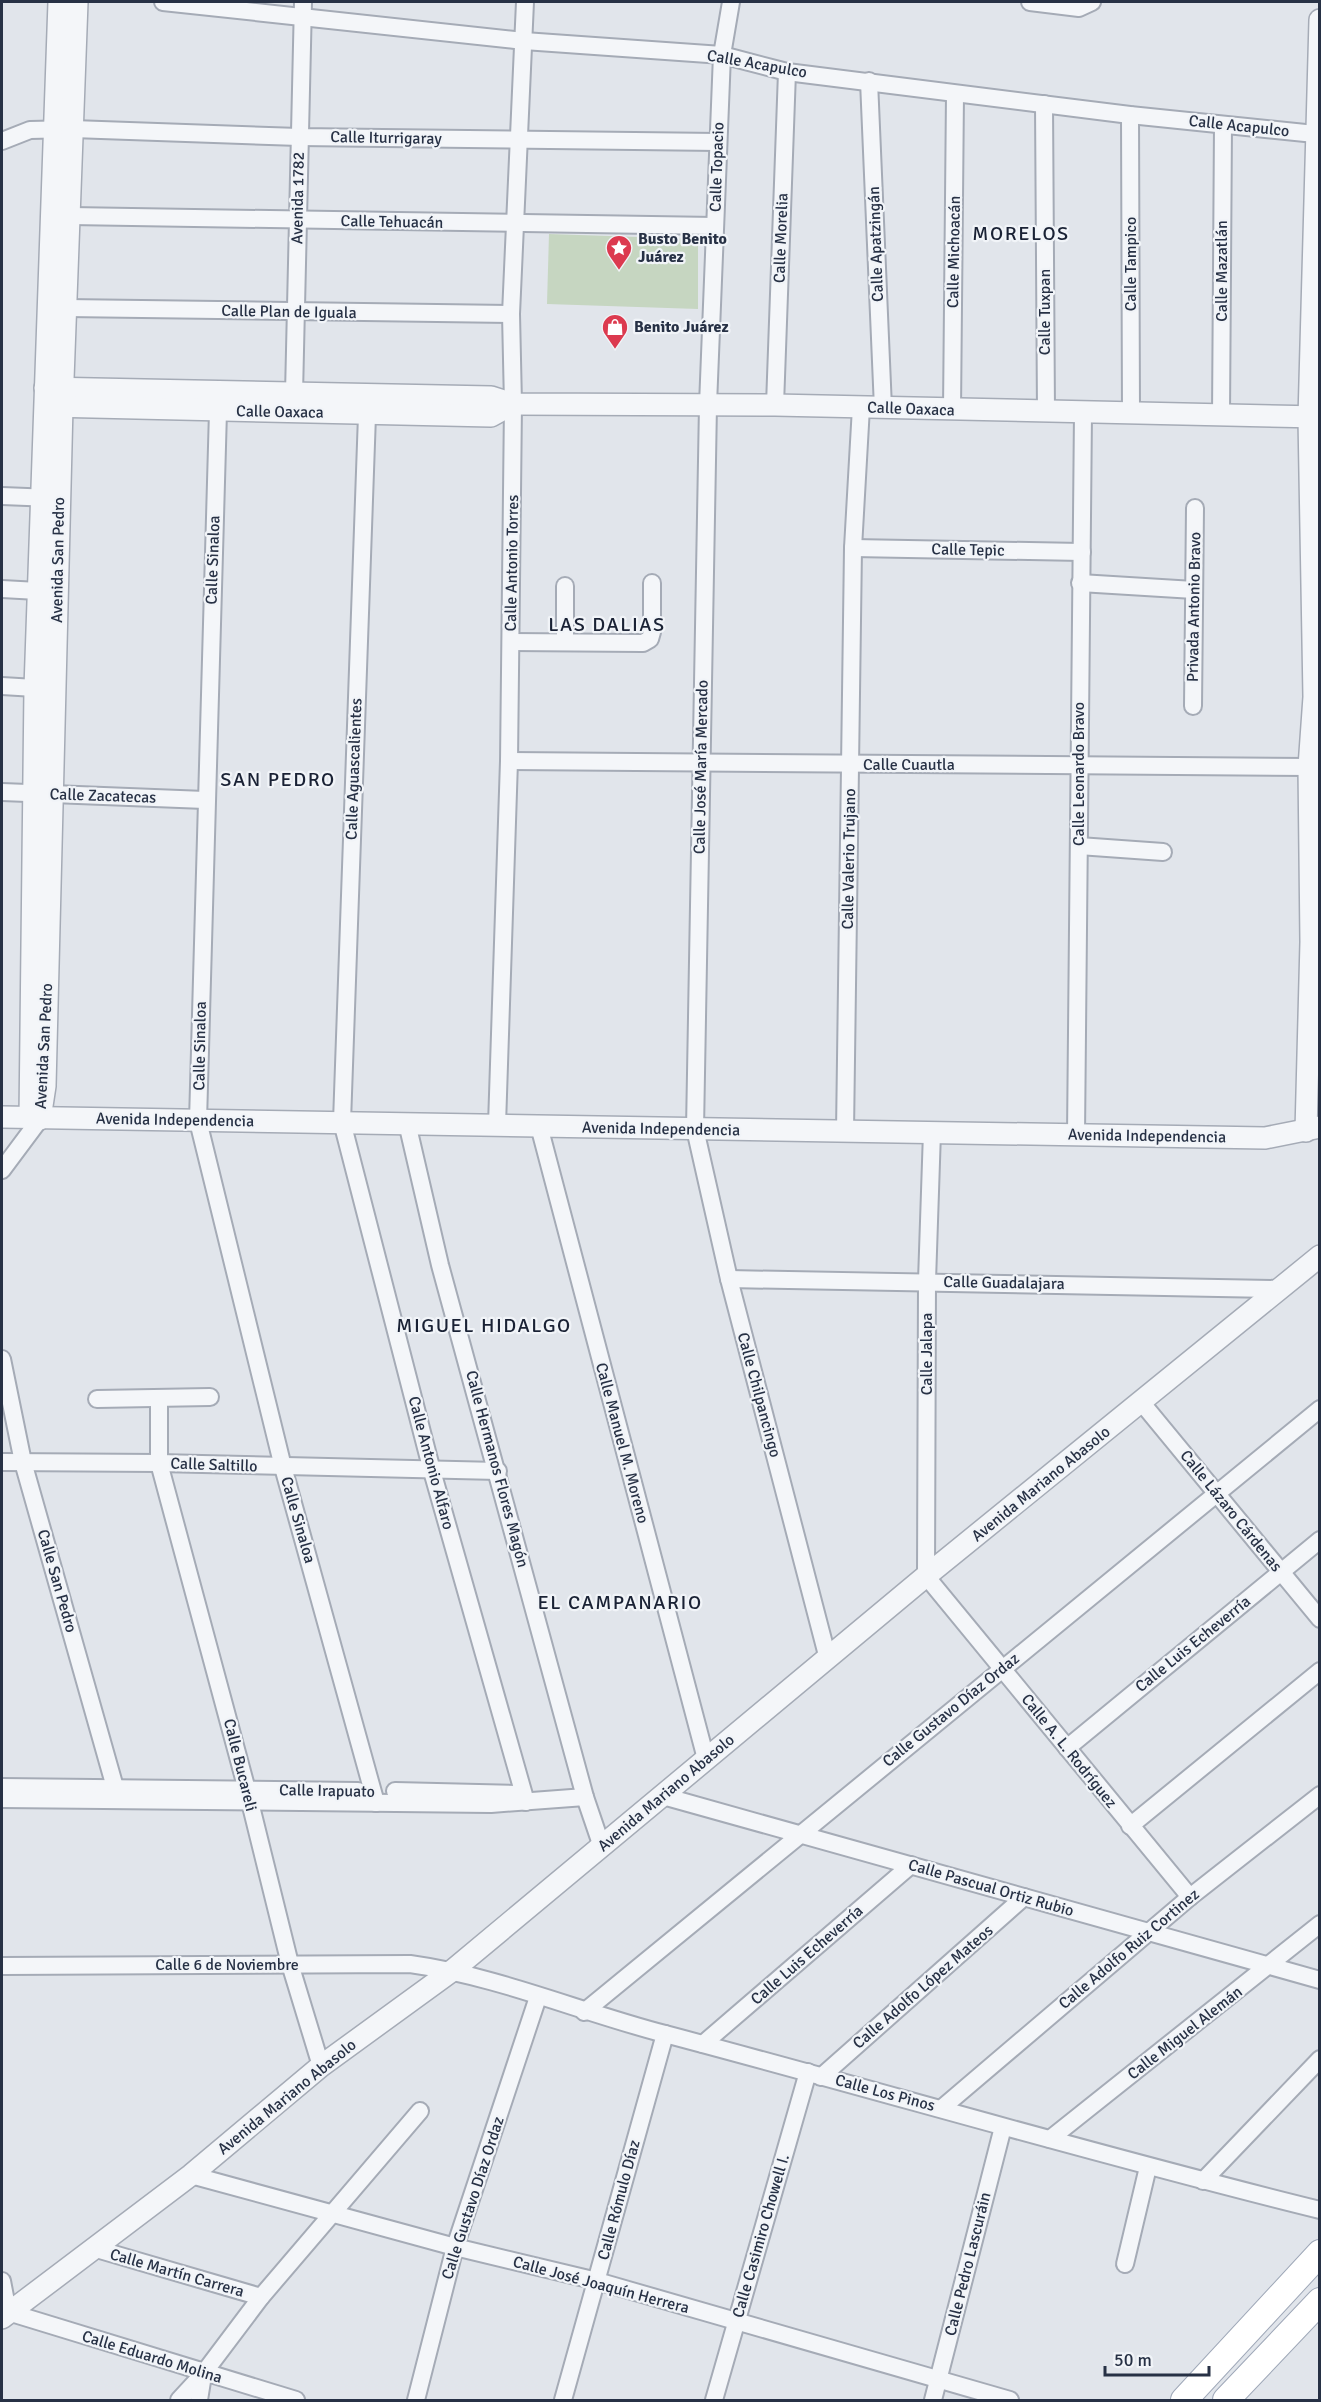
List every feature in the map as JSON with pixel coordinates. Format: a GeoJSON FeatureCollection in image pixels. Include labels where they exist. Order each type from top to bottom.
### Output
{"type":"FeatureCollection","features":[{"type":"Feature","properties":{"kind":"main road"},"geometry":{"type":"LineString","coordinates":[[1184,2400],[1320,2253]]}},
{"type":"Feature","properties":{"kind":"main road"},"geometry":{"type":"LineString","coordinates":[[1226,2400],[1320,2301]]}},
{"type":"Feature","properties":{"kind":"street","name":"Avenida San Pedro"},"geometry":{"type":"LineString","coordinates":[[53,397],[66,308],[70,216],[59,2]]}},
{"type":"Feature","properties":{"kind":"street","name":"Avenida San Pedro"},"geometry":{"type":"LineString","coordinates":[[33,1123],[45,1086],[53,794],[50,498],[64,129],[77,2]]}},
{"type":"Feature","properties":{"kind":"street","name":"Calle Acapulco"},"geometry":{"type":"LineString","coordinates":[[163,2],[302,9],[524,41],[722,56],[788,72],[955,94],[1315,134]]}},
{"type":"Feature","properties":{"kind":"street","name":"Calle Antonio Torres"},"geometry":{"type":"LineString","coordinates":[[497,1125],[509,761],[513,404],[511,315],[525,2]]}},
{"type":"Feature","properties":{"kind":"street","name":"Calle Topacio"},"geometry":{"type":"LineString","coordinates":[[708,405],[722,56],[731,2]]}},
{"type":"Feature","properties":{"kind":"street"},"geometry":{"type":"LineString","coordinates":[[1030,2],[1079,8],[1092,2]]}},
{"type":"Feature","properties":{"kind":"street","name":"Avenida 1782"},"geometry":{"type":"LineString","coordinates":[[294,394],[302,9]]}},
{"type":"Feature","properties":{"kind":"street"},"geometry":{"type":"LineString","coordinates":[[1313,1129],[1315,836],[1309,767],[1317,697],[1314,417],[1315,134],[1320,20]]}},
{"type":"Feature","properties":{"kind":"street","name":"Calle Morelia"},"geometry":{"type":"LineString","coordinates":[[774,405],[788,72]]}},
{"type":"Feature","properties":{"kind":"street","name":"Calle Apatzingán"},"geometry":{"type":"LineString","coordinates":[[869,81],[883,408]]}},
{"type":"Feature","properties":{"kind":"street","name":"Calle Michoacán"},"geometry":{"type":"LineString","coordinates":[[952,410],[955,94]]}},
{"type":"Feature","properties":{"kind":"street","name":"Calle Tuxpan"},"geometry":{"type":"LineString","coordinates":[[1044,104],[1046,412]]}},
{"type":"Feature","properties":{"kind":"street","name":"Calle Tampico"},"geometry":{"type":"LineString","coordinates":[[1131,115],[1131,414]]}},
{"type":"Feature","properties":{"kind":"street","name":"Calle Mazatlán"},"geometry":{"type":"LineString","coordinates":[[1221,416],[1223,125]]}},
{"type":"Feature","properties":{"kind":"street","name":"Calle Iturrigaray"},"geometry":{"type":"LineString","coordinates":[[2,141],[30,130],[64,129],[299,137],[718,142]]}},
{"type":"Feature","properties":{"kind":"street","name":"Calle Tehuacán"},"geometry":{"type":"LineString","coordinates":[[70,216],[715,226]]}},
{"type":"Feature","properties":{"kind":"street","name":"Calle Plan de Iguala"},"geometry":{"type":"LineString","coordinates":[[66,308],[511,315]]}},
{"type":"Feature","properties":{"kind":"street","name":"Calle Oaxaca"},"geometry":{"type":"LineString","coordinates":[[53,397],[294,394],[343,404],[367,415],[491,416],[513,404]]}},
{"type":"Feature","properties":{"kind":"street","name":"Calle Oaxaca"},"geometry":{"type":"LineString","coordinates":[[53,397],[218,411],[491,397],[513,404],[774,405],[1314,417]]}},
{"type":"Feature","properties":{"kind":"street","name":"Calle José María Mercado"},"geometry":{"type":"LineString","coordinates":[[695,1129],[708,405]]}},
{"type":"Feature","properties":{"kind":"street","name":"Calle Valerio Trujano"},"geometry":{"type":"LineString","coordinates":[[845,1132],[853,548],[861,407]]}},
{"type":"Feature","properties":{"kind":"street","name":"Calle Sinaloa"},"geometry":{"type":"LineString","coordinates":[[218,411],[205,800],[198,1121],[283,1467],[375,1797]]}},
{"type":"Feature","properties":{"kind":"street","name":"Calle Leonardo Bravo"},"geometry":{"type":"LineString","coordinates":[[1076,1135],[1083,413]]}},
{"type":"Feature","properties":{"kind":"street","name":"Calle Aguascalientes"},"geometry":{"type":"LineString","coordinates":[[342,1122],[367,415]]}},
{"type":"Feature","properties":{"kind":"street"},"geometry":{"type":"LineString","coordinates":[[2,496],[50,498]]}},
{"type":"Feature","properties":{"kind":"street","name":"Avenida San Pedro"},"geometry":{"type":"LineString","coordinates":[[33,1123],[32,793],[38,591],[50,498]]}},
{"type":"Feature","properties":{"kind":"street","name":"Privada Antonio Bravo"},"geometry":{"type":"LineString","coordinates":[[1193,706],[1195,508]]}},
{"type":"Feature","properties":{"kind":"street","name":"Calle Tepic"},"geometry":{"type":"LineString","coordinates":[[853,548],[1082,552]]}},
{"type":"Feature","properties":{"kind":"street"},"geometry":{"type":"LineString","coordinates":[[1080,583],[1194,590]]}},
{"type":"Feature","properties":{"kind":"street"},"geometry":{"type":"LineString","coordinates":[[511,642],[643,643],[650,639],[652,632],[652,584]]}},
{"type":"Feature","properties":{"kind":"street"},"geometry":{"type":"LineString","coordinates":[[565,586],[565,642]]}},
{"type":"Feature","properties":{"kind":"street"},"geometry":{"type":"LineString","coordinates":[[2,589],[38,591]]}},
{"type":"Feature","properties":{"kind":"street"},"geometry":{"type":"LineString","coordinates":[[2,686],[35,688]]}},
{"type":"Feature","properties":{"kind":"street","name":"Calle Cuautla"},"geometry":{"type":"LineString","coordinates":[[509,761],[1309,767]]}},
{"type":"Feature","properties":{"kind":"street","name":"Calle Zacatecas"},"geometry":{"type":"LineString","coordinates":[[2,792],[205,800]]}},
{"type":"Feature","properties":{"kind":"street"},"geometry":{"type":"LineString","coordinates":[[1079,846],[1163,852]]}},
{"type":"Feature","properties":{"kind":"street","name":"Avenida Independencia"},"geometry":{"type":"LineString","coordinates":[[2,1117],[33,1123],[342,1122],[1265,1138],[1313,1129]]}},
{"type":"Feature","properties":{"kind":"street","name":"Calle Antonio Alfaro"},"geometry":{"type":"LineString","coordinates":[[342,1122],[432,1471],[526,1799]]}},
{"type":"Feature","properties":{"kind":"street"},"geometry":{"type":"LineString","coordinates":[[2,1170],[33,1123]]}},
{"type":"Feature","properties":{"kind":"street","name":"Calle Hermanos Flores Magón"},"geometry":{"type":"LineString","coordinates":[[407,1123],[440,1265],[585,1797],[602,1847]]}},
{"type":"Feature","properties":{"kind":"street","name":"Calle Manuel M. Moreno"},"geometry":{"type":"LineString","coordinates":[[539,1126],[706,1759]]}},
{"type":"Feature","properties":{"kind":"street","name":"Calle Chilpancingo"},"geometry":{"type":"LineString","coordinates":[[695,1129],[729,1279],[828,1659]]}},
{"type":"Feature","properties":{"kind":"street","name":"Calle Jalapa"},"geometry":{"type":"LineString","coordinates":[[926,1576],[927,1281],[932,1132]]}},
{"type":"Feature","properties":{"kind":"street","name":"Avenida Mariano Abasolo"},"geometry":{"type":"LineString","coordinates":[[5,2315],[191,2175],[321,2066],[453,1970],[926,1576],[1142,1403],[1320,1256]]}},
{"type":"Feature","properties":{"kind":"street","name":"Calle Guadalajara"},"geometry":{"type":"LineString","coordinates":[[729,1279],[1278,1289]]}},
{"type":"Feature","properties":{"kind":"street","name":"Calle San Pedro"},"geometry":{"type":"LineString","coordinates":[[2,1359],[23,1462],[117,1795]]}},
{"type":"Feature","properties":{"kind":"street"},"geometry":{"type":"LineString","coordinates":[[97,1400],[210,1397]]}},
{"type":"Feature","properties":{"kind":"street","name":"Calle Bucareli"},"geometry":{"type":"LineString","coordinates":[[159,1398],[159,1463],[248,1796],[290,1964],[321,2066]]}},
{"type":"Feature","properties":{"kind":"street","name":"Calle Lázaro Cárdenas"},"geometry":{"type":"LineString","coordinates":[[1142,1403],[1320,1619]]}},
{"type":"Feature","properties":{"kind":"street","name":"Calle Gustavo Díaz Ordaz"},"geometry":{"type":"LineString","coordinates":[[584,2012],[1320,1409]]}},
{"type":"Feature","properties":{"kind":"street","name":"Calle Saltillo"},"geometry":{"type":"LineString","coordinates":[[2,1462],[159,1463],[498,1471]]}},
{"type":"Feature","properties":{"kind":"street","name":"Calle Luis Echeverría"},"geometry":{"type":"LineString","coordinates":[[1067,1748],[1320,1540]]}},
{"type":"Feature","properties":{"kind":"street","name":"Calle A. L. Rodríguez"},"geometry":{"type":"LineString","coordinates":[[926,1576],[1190,1897]]}},
{"type":"Feature","properties":{"kind":"street"},"geometry":{"type":"LineString","coordinates":[[1130,1826],[1320,1671]]}},
{"type":"Feature","properties":{"kind":"street","name":"Calle Irapuato"},"geometry":{"type":"LineString","coordinates":[[2,1787],[117,1795]]}},
{"type":"Feature","properties":{"kind":"street","name":"Calle Irapuato"},"geometry":{"type":"LineString","coordinates":[[2,1799],[117,1795],[375,1797],[491,1792],[526,1799],[585,1797]]}},
{"type":"Feature","properties":{"kind":"street","name":"Calle Adolfo Ruiz Cortinez"},"geometry":{"type":"LineString","coordinates":[[942,2108],[1190,1897],[1320,1795]]}},
{"type":"Feature","properties":{"kind":"street","name":"Calle Pascual Ortiz Rubio"},"geometry":{"type":"LineString","coordinates":[[663,1796],[1320,1980]]}},
{"type":"Feature","properties":{"kind":"street","name":"Calle Luis Echeverría"},"geometry":{"type":"LineString","coordinates":[[703,2044],[911,1865]]}},
{"type":"Feature","properties":{"kind":"street","name":"Calle Adolfo López Mateos"},"geometry":{"type":"LineString","coordinates":[[814,2074],[1024,1897]]}},
{"type":"Feature","properties":{"kind":"street","name":"Calle Miguel Alemán"},"geometry":{"type":"LineString","coordinates":[[1050,2139],[1320,1924]]}},
{"type":"Feature","properties":{"kind":"street","name":"Calle 6 de Noviembre"},"geometry":{"type":"LineString","coordinates":[[2,1966],[410,1964],[453,1970]]}},
{"type":"Feature","properties":{"kind":"street","name":"Calle Los Pinos"},"geometry":{"type":"LineString","coordinates":[[453,1970],[584,2012],[942,2108],[1148,2167],[1320,2210]]}},
{"type":"Feature","properties":{"kind":"street","name":"Calle Gustavo Díaz Ordaz"},"geometry":{"type":"LineString","coordinates":[[416,2400],[455,2247],[538,1997]]}},
{"type":"Feature","properties":{"kind":"street","name":"Calle Rómulo Díaz"},"geometry":{"type":"LineString","coordinates":[[563,2400],[665,2034]]}},
{"type":"Feature","properties":{"kind":"street"},"geometry":{"type":"LineString","coordinates":[[1203,2181],[1320,2059]]}},
{"type":"Feature","properties":{"kind":"street","name":"Calle Casimiro Chowell I."},"geometry":{"type":"LineString","coordinates":[[714,2400],[814,2074]]}},
{"type":"Feature","properties":{"kind":"street"},"geometry":{"type":"LineString","coordinates":[[179,2400],[203,2374],[261,2297],[420,2111]]}},
{"type":"Feature","properties":{"kind":"street","name":"Calle Pedro Lascuráin"},"geometry":{"type":"LineString","coordinates":[[933,2400],[1003,2127]]}},
{"type":"Feature","properties":{"kind":"street"},"geometry":{"type":"LineString","coordinates":[[1125,2264],[1148,2167]]}},
{"type":"Feature","properties":{"kind":"street","name":"Calle José Joaquín Herrera"},"geometry":{"type":"LineString","coordinates":[[191,2175],[455,2247],[597,2281],[1010,2400]]}},
{"type":"Feature","properties":{"kind":"street","name":"Calle Martín Carrera"},"geometry":{"type":"LineString","coordinates":[[93,2248],[261,2297]]}},
{"type":"Feature","properties":{"kind":"street"},"geometry":{"type":"LineString","coordinates":[[2,2281],[5,2315]]}},
{"type":"Feature","properties":{"kind":"street","name":"Calle Eduardo Molina"},"geometry":{"type":"LineString","coordinates":[[5,2315],[296,2400]]}},
{"type":"Feature","properties":{"kind":"street"},"geometry":{"type":"LineString","coordinates":[[199,2400],[203,2374]]}},
{"type":"Feature","properties":{"kind":"green space"},"geometry":{"type":"Polygon","coordinates":[[[549,234],[698,239],[698,309],[547,304],[549,234]]]}},
{"type":"Feature","properties":{"kind":"place","name":"Busto Benito Juárez"},"geometry":{"type":"Point","coordinates":[619,271]}},
{"type":"Feature","properties":{"kind":"place","name":"Benito Juárez"},"geometry":{"type":"Point","coordinates":[615,350]}},
{"type":"Feature","properties":{"kind":"district","name":"MORELOS"},"geometry":{"type":"Point","coordinates":[1021,233]}},
{"type":"Feature","properties":{"kind":"district","name":"LAS DALIAS"},"geometry":{"type":"Point","coordinates":[607,624]}},
{"type":"Feature","properties":{"kind":"district","name":"SAN PEDRO"},"geometry":{"type":"Point","coordinates":[278,779]}},
{"type":"Feature","properties":{"kind":"district","name":"MIGUEL HIDALGO"},"geometry":{"type":"Point","coordinates":[484,1325]}},
{"type":"Feature","properties":{"kind":"district","name":"EL CAMPANARIO"},"geometry":{"type":"Point","coordinates":[620,1602]}}]}
